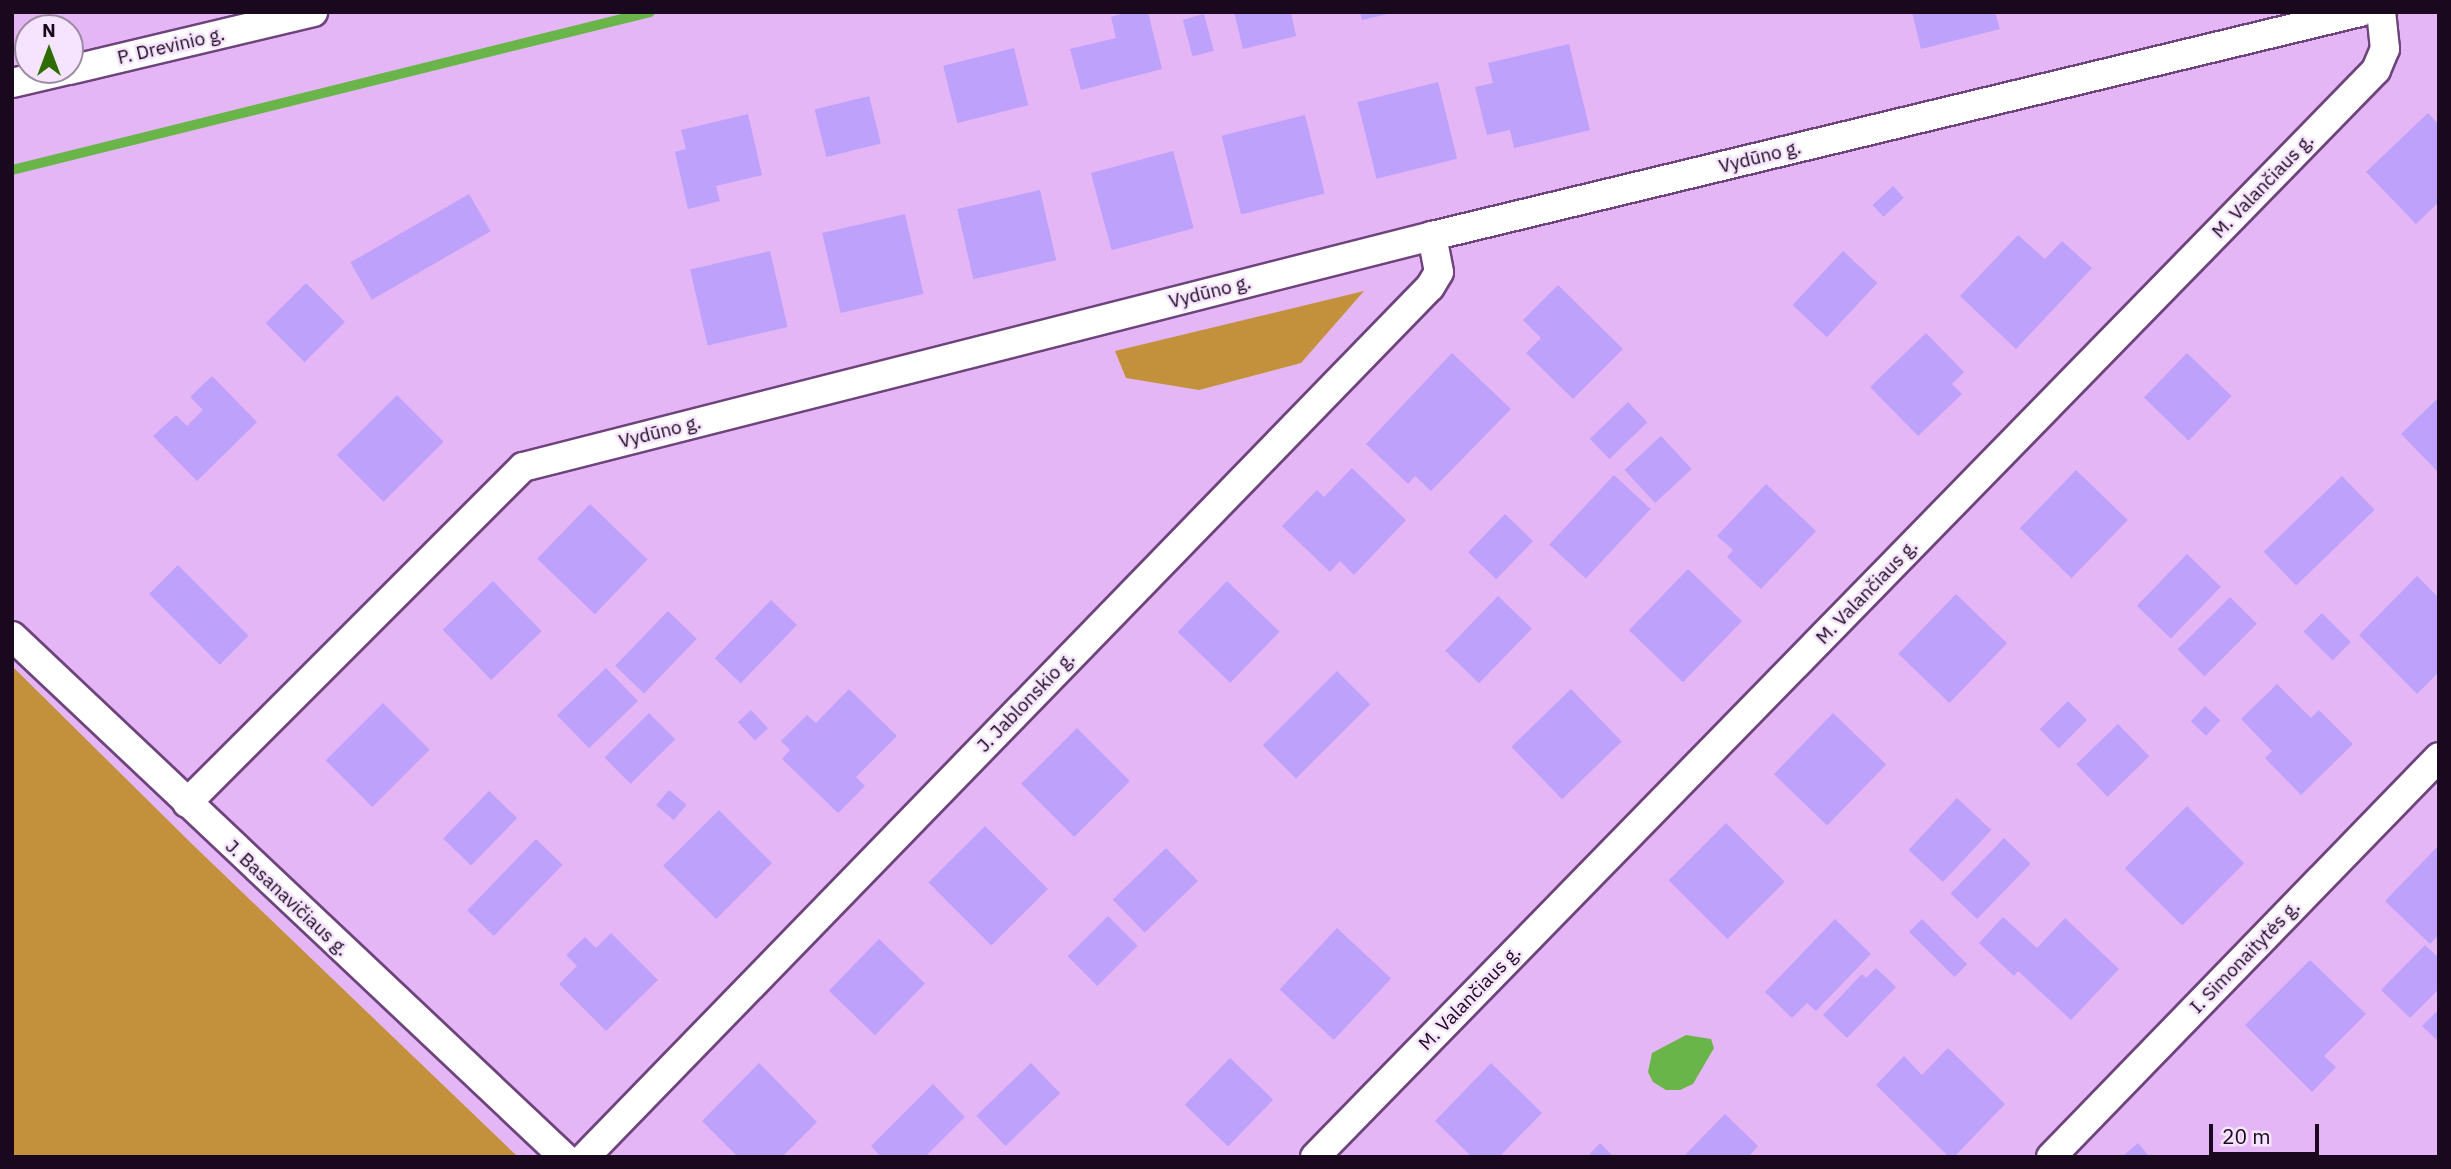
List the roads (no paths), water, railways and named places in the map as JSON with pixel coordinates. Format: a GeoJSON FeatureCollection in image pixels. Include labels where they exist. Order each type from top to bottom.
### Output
{"type":"FeatureCollection","features":[{"type":"Feature","properties":{"kind":"street","name":"P. Drevinio g."},"geometry":{"type":"LineString","coordinates":[[84,66],[313,12]]}},
{"type":"Feature","properties":{"kind":"street","name":"Vydūno g."},"geometry":{"type":"LineString","coordinates":[[187,803],[523,467],[1433,236],[2360,12]]}},
{"type":"Feature","properties":{"kind":"street","name":"M. Valančiaus g."},"geometry":{"type":"LineString","coordinates":[[1315,1157],[2376,71],[2385,50],[2381,12]]}},
{"type":"Feature","properties":{"kind":"street","name":"J. Jablonskio g."},"geometry":{"type":"LineString","coordinates":[[584,1157],[1430,287],[1439,272],[1433,236]]}},
{"type":"Feature","properties":{"kind":"street","name":"J. Basanavičiaus g."},"geometry":{"type":"LineString","coordinates":[[12,636],[564,1157]]}},
{"type":"Feature","properties":{"kind":"street","name":"I. Simonaitytės g."},"geometry":{"type":"LineString","coordinates":[[2051,1157],[2439,757]]}},
{"type":"Feature","properties":{"kind":"waterway"},"geometry":{"type":"LineString","coordinates":[[12,170],[650,12]]}}]}
